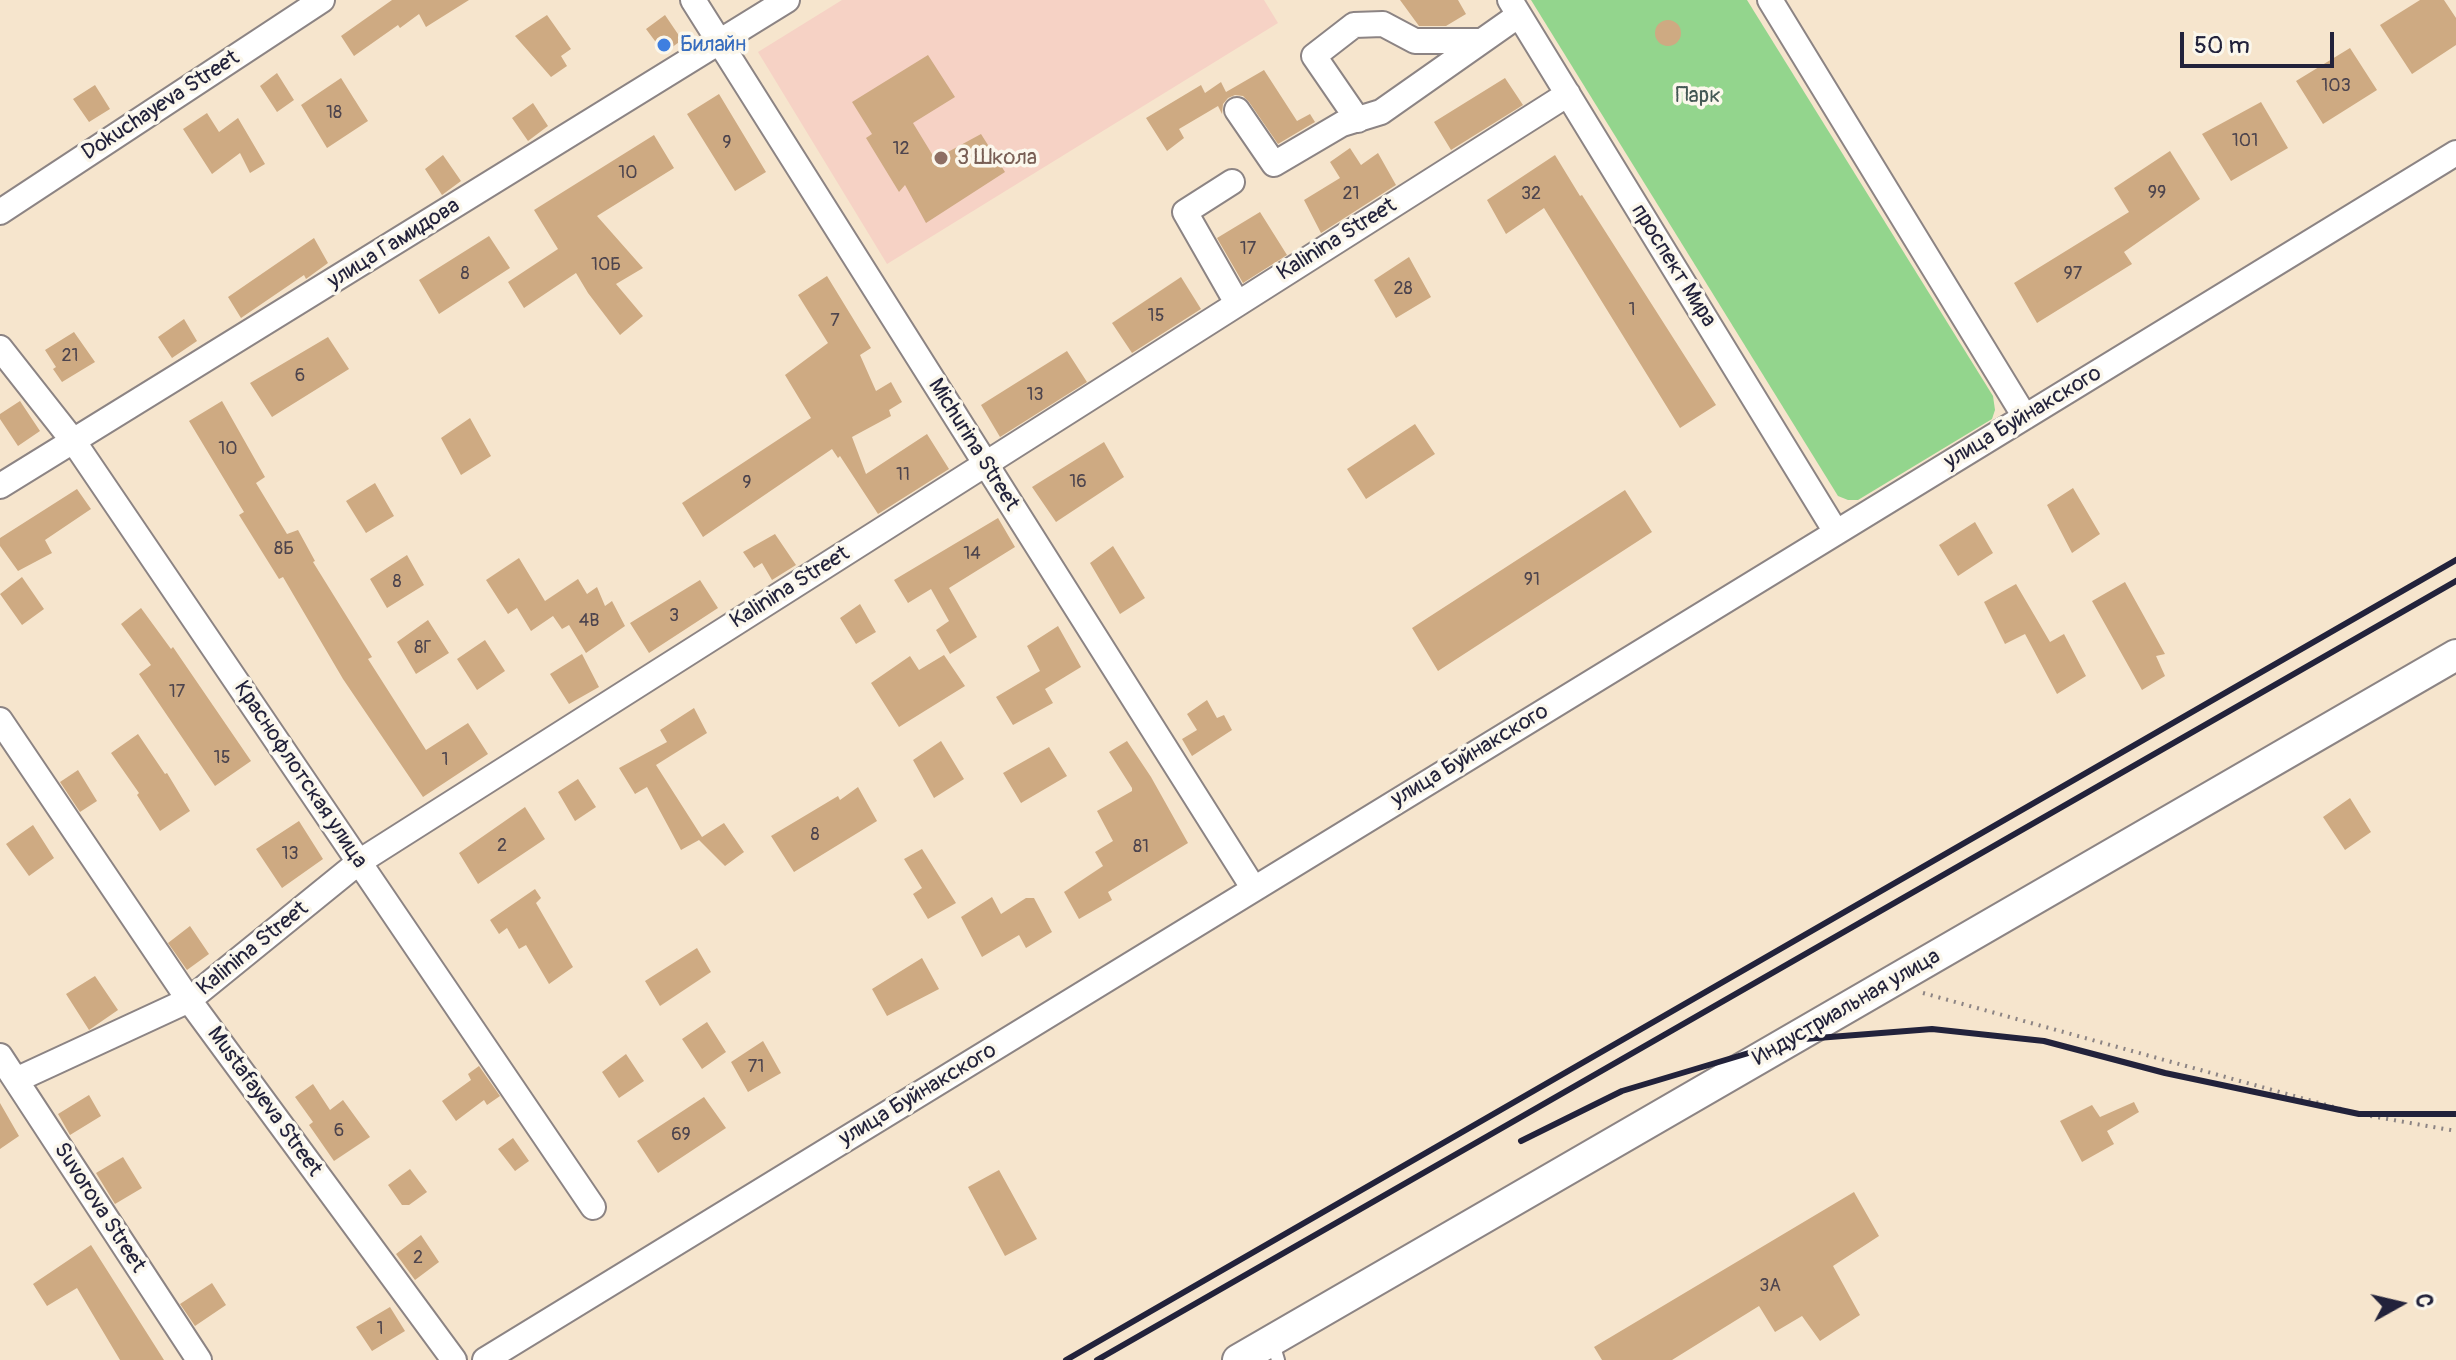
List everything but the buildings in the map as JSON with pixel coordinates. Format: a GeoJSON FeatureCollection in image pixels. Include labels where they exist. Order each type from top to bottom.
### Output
{"type":"FeatureCollection","features":[{"type":"Feature","properties":{"kind":"street","name":"Dokuchayeva Street"},"geometry":{"type":"LineString","coordinates":[[0,212],[322,0]]}},
{"type":"Feature","properties":{"kind":"street","name":"Michurina Street"},"geometry":{"type":"LineString","coordinates":[[693,0],[1254,889]]}},
{"type":"Feature","properties":{"kind":"street","name":"улица Гамидова"},"geometry":{"type":"LineString","coordinates":[[0,486],[787,0]]}},
{"type":"Feature","properties":{"kind":"street"},"geometry":{"type":"LineString","coordinates":[[1770,0],[2025,417]]}},
{"type":"Feature","properties":{"kind":"street"},"geometry":{"type":"LineString","coordinates":[[1237,110],[1274,164],[1342,124],[1381,112],[1480,41],[1514,8]]}},
{"type":"Feature","properties":{"kind":"street","name":"проспект Мира"},"geometry":{"type":"LineString","coordinates":[[1514,8],[1836,532]]}},
{"type":"Feature","properties":{"kind":"street"},"geometry":{"type":"LineString","coordinates":[[1358,120],[1314,56],[1354,25],[1383,24],[1415,41],[1480,41]]}},
{"type":"Feature","properties":{"kind":"street","name":"Kalinina Street"},"geometry":{"type":"LineString","coordinates":[[16,1080],[189,1000],[359,862],[1568,94]]}},
{"type":"Feature","properties":{"kind":"street","name":"улица Буйнакского"},"geometry":{"type":"LineString","coordinates":[[485,1360],[2456,153]]}},
{"type":"Feature","properties":{"kind":"street"},"geometry":{"type":"LineString","coordinates":[[1232,182],[1185,212],[1237,303]]}},
{"type":"Feature","properties":{"kind":"street","name":"Краснофлотская улица"},"geometry":{"type":"LineString","coordinates":[[0,348],[74,442],[593,1207]]}},
{"type":"Feature","properties":{"kind":"street","name":"Индустриальная улица"},"geometry":{"type":"LineString","coordinates":[[1238,1360],[1275,1350],[1890,984],[2456,655]]}},
{"type":"Feature","properties":{"kind":"street","name":"Mustafayeva Street"},"geometry":{"type":"LineString","coordinates":[[0,720],[189,1000],[454,1360]]}},
{"type":"Feature","properties":{"kind":"street","name":"Suvorova Street"},"geometry":{"type":"LineString","coordinates":[[0,1056],[199,1360]]}},
{"type":"Feature","properties":{"kind":"path"},"geometry":{"type":"LineString","coordinates":[[1890,984],[2359,1114],[2456,1131]]}},
{"type":"Feature","properties":{"kind":"shaded area","name":"3 Школа"},"geometry":{"type":"Polygon","coordinates":[[[842,0],[1264,0],[1278,23],[887,264],[758,52],[842,0]]]}},
{"type":"Feature","properties":{"kind":"green space","name":"Парк"},"geometry":{"type":"Polygon","coordinates":[[[1531,0],[1747,0],[1993,396],[1995,410],[1992,419],[1858,500],[1838,496],[1531,0]]]}},
{"type":"Feature","properties":{"kind":"railway"},"geometry":{"type":"LineString","coordinates":[[1066,1360],[2456,560]]}},
{"type":"Feature","properties":{"kind":"railway"},"geometry":{"type":"LineString","coordinates":[[1097,1360],[2456,581]]}},
{"type":"Feature","properties":{"kind":"railway"},"geometry":{"type":"LineString","coordinates":[[1521,1141],[1622,1091],[1792,1040],[1932,1029],[2044,1041],[2165,1073],[2359,1114],[2456,1114]]}},
{"type":"Feature","properties":{"kind":"place","name":"Билайн"},"geometry":{"type":"Point","coordinates":[664,45]}},
{"type":"Feature","properties":{"kind":"place","name":"3 Школа"},"geometry":{"type":"Point","coordinates":[941,158]}}]}
